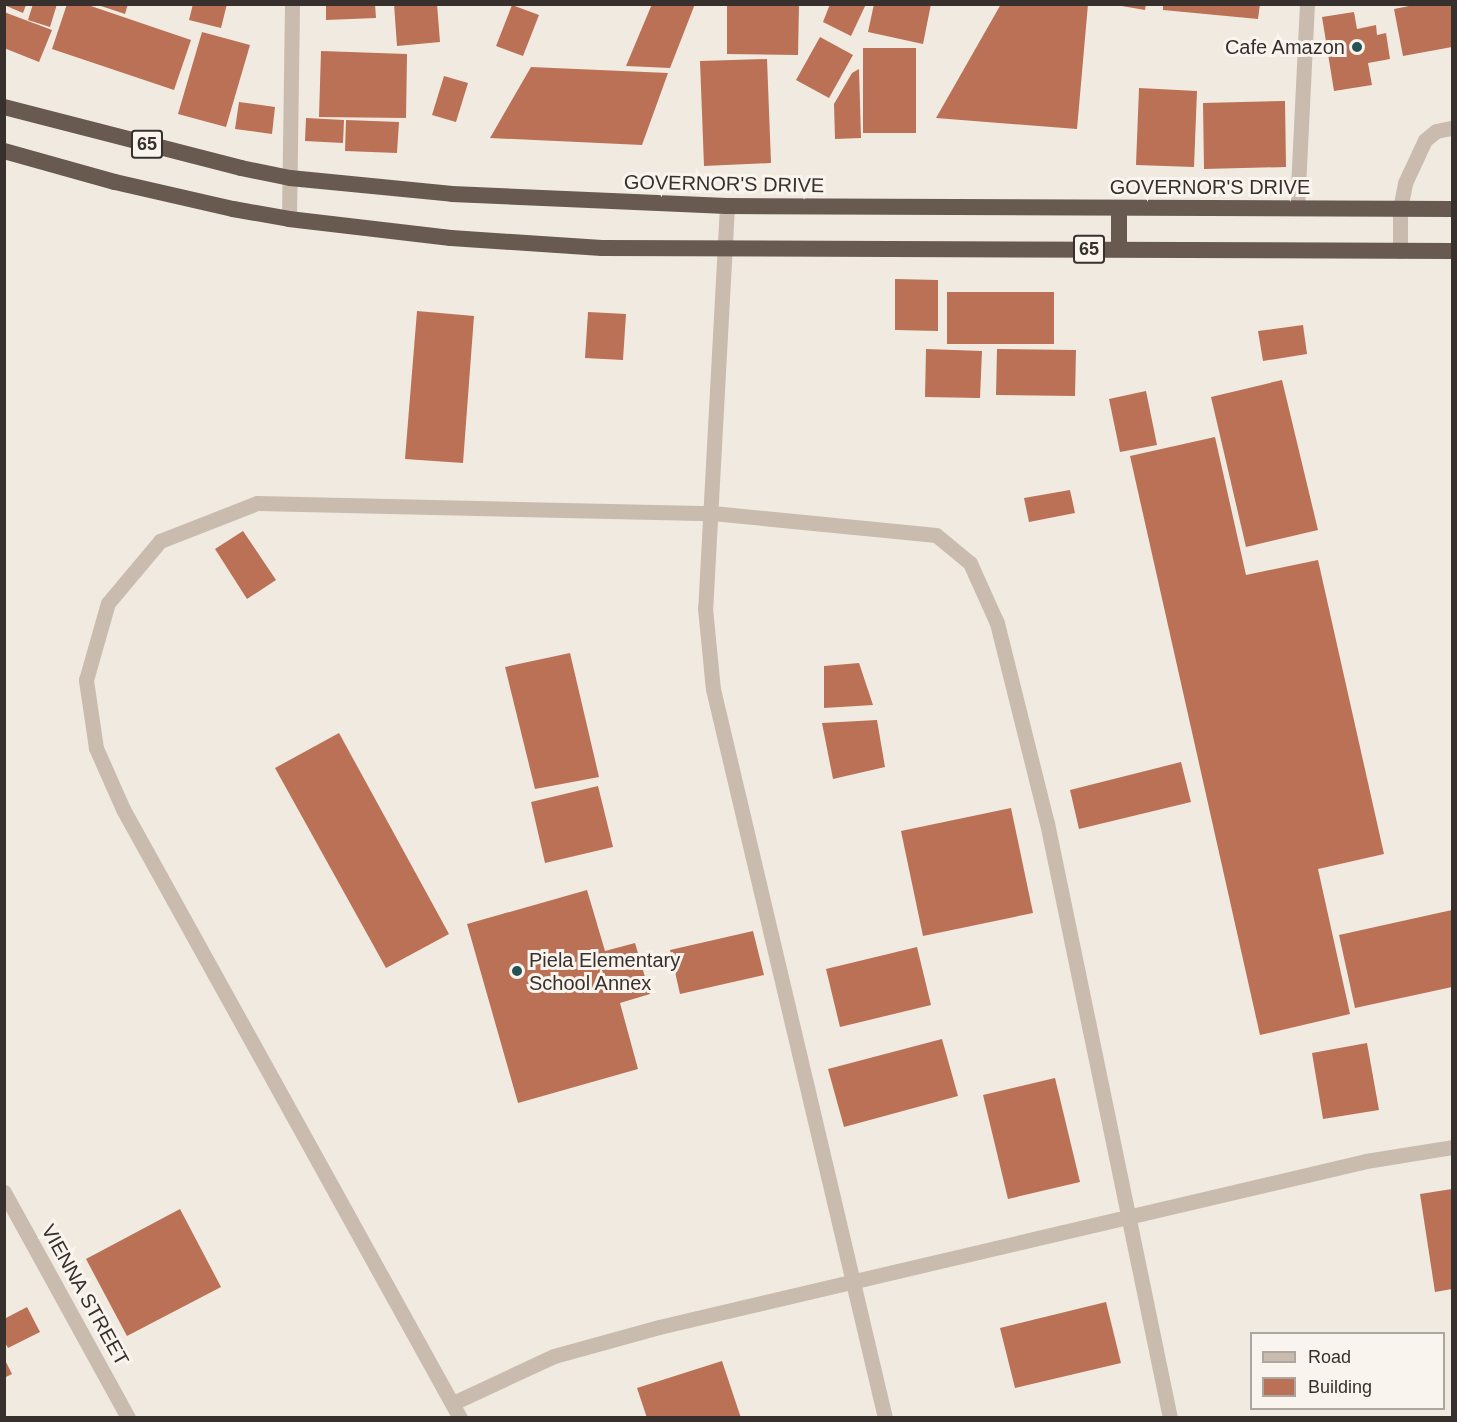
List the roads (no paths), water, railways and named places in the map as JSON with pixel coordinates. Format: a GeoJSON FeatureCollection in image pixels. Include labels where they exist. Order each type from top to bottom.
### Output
{"type":"FeatureCollection","features":[{"type":"Feature","properties":{"kind":"highway","name":"GOVERNOR'S DRIVE"},"geometry":{"type":"LineString","coordinates":[[4,107],[241,168],[290,178],[452,194],[727,206],[1452,209]]}},
{"type":"Feature","properties":{"kind":"highway","name":"65"},"geometry":{"type":"LineString","coordinates":[[4,151],[115,182],[289,219],[451,238],[602,248],[1452,251]]}},
{"type":"Feature","properties":{"kind":"highway"},"geometry":{"type":"LineString","coordinates":[[1119,208],[1119,249]]}},
{"type":"Feature","properties":{"kind":"street"},"geometry":{"type":"LineString","coordinates":[[289,219],[292,4]]}},
{"type":"Feature","properties":{"kind":"street"},"geometry":{"type":"LineString","coordinates":[[1297,208],[1307,4]]}},
{"type":"Feature","properties":{"kind":"street"},"geometry":{"type":"LineString","coordinates":[[1400,251],[1400,209],[1405,183],[1425,140],[1436,131],[1452,128]]}},
{"type":"Feature","properties":{"kind":"street"},"geometry":{"type":"LineString","coordinates":[[727,206],[705,608],[713,689],[855,1282],[885,1418]]}},
{"type":"Feature","properties":{"kind":"street"},"geometry":{"type":"LineString","coordinates":[[460,1418],[123,809],[96,748],[86,680],[108,603],[160,541],[257,503],[712,513],[936,535],[970,563],[997,623],[1047,823],[1170,1418]]}},
{"type":"Feature","properties":{"kind":"street"},"geometry":{"type":"LineString","coordinates":[[453,1403],[554,1356],[659,1328],[1129,1219],[1366,1161],[1452,1147]]}},
{"type":"Feature","properties":{"kind":"street","name":"VIENNA STREET"},"geometry":{"type":"LineString","coordinates":[[4,1192],[128,1418]]}},
{"type":"Feature","properties":{"kind":"place","name":"Cafe Amazon"},"geometry":{"type":"Point","coordinates":[1357,47]}},
{"type":"Feature","properties":{"kind":"place","name":"Piela Elementary School Annex"},"geometry":{"type":"Point","coordinates":[517,971]}}]}
